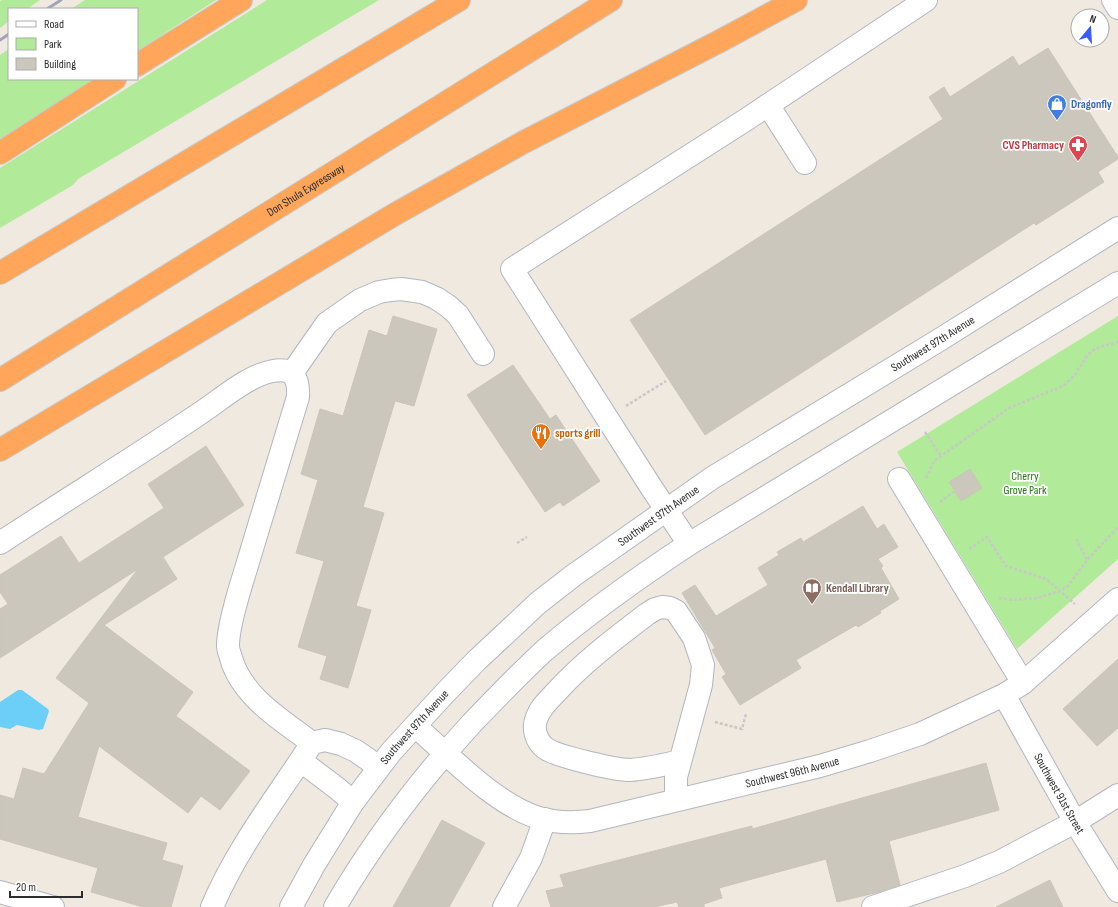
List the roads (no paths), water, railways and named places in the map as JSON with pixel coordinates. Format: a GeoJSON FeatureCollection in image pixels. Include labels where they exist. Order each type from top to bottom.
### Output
{"type":"FeatureCollection","features":[{"type":"Feature","properties":{"kind":"highway"},"geometry":{"type":"LineString","coordinates":[[138,64],[241,0]]}},
{"type":"Feature","properties":{"kind":"highway"},"geometry":{"type":"LineString","coordinates":[[0,273],[459,0]]}},
{"type":"Feature","properties":{"kind":"highway","name":"Don Shula Expressway"},"geometry":{"type":"LineString","coordinates":[[0,380],[611,0]]}},
{"type":"Feature","properties":{"kind":"highway"},"geometry":{"type":"LineString","coordinates":[[0,450],[396,212],[524,142],[796,0]]}},
{"type":"Feature","properties":{"kind":"highway"},"geometry":{"type":"LineString","coordinates":[[0,153],[113,80]]}},
{"type":"Feature","properties":{"kind":"street"},"geometry":{"type":"LineString","coordinates":[[689,544],[512,269],[768,105],[926,0]]}},
{"type":"Feature","properties":{"kind":"street"},"geometry":{"type":"LineString","coordinates":[[1113,0],[1118,8]]}},
{"type":"Feature","properties":{"kind":"street"},"geometry":{"type":"LineString","coordinates":[[768,105],[805,163]]}},
{"type":"Feature","properties":{"kind":"street","name":"Southwest 97th Avenue"},"geometry":{"type":"LineString","coordinates":[[291,907],[353,802],[379,767],[476,661],[538,603],[574,575],[712,478],[1118,228]]}},
{"type":"Feature","properties":{"kind":"street"},"geometry":{"type":"LineString","coordinates":[[335,907],[384,830],[445,752],[501,693],[546,650],[614,595],[689,544],[1118,283]]}},
{"type":"Feature","properties":{"kind":"street"},"geometry":{"type":"LineString","coordinates":[[292,373],[327,323],[360,300],[379,292],[391,290],[412,290],[422,292],[436,298],[448,306],[458,315],[483,354]]}},
{"type":"Feature","properties":{"kind":"street"},"geometry":{"type":"LineString","coordinates":[[0,543],[194,418],[250,379],[274,370],[292,373],[298,381],[298,397],[238,595],[231,621],[228,647],[233,664],[241,680],[255,698],[306,752],[338,789],[353,802]]}},
{"type":"Feature","properties":{"kind":"street"},"geometry":{"type":"LineString","coordinates":[[899,479],[1023,683]]}},
{"type":"Feature","properties":{"kind":"street","name":"Southwest 96th Avenue"},"geometry":{"type":"LineString","coordinates":[[415,726],[472,777],[503,800],[531,815],[545,819],[576,823],[590,821],[820,766],[920,734],[1004,695],[1023,683],[1118,599]]}},
{"type":"Feature","properties":{"kind":"street"},"geometry":{"type":"LineString","coordinates":[[676,800],[676,778],[701,685],[703,665],[694,638],[679,615],[670,608],[662,607],[647,614],[585,662],[545,704],[535,722],[535,728],[536,736],[540,742],[552,752],[610,767],[628,770],[646,769],[680,761]]}},
{"type":"Feature","properties":{"kind":"street","name":"Southwest 91st Street"},"geometry":{"type":"LineString","coordinates":[[1004,695],[1076,822],[1118,891]]}},
{"type":"Feature","properties":{"kind":"street"},"geometry":{"type":"LineString","coordinates":[[212,907],[252,833],[306,752],[325,740],[340,744],[356,751],[379,767]]}},
{"type":"Feature","properties":{"kind":"street"},"geometry":{"type":"LineString","coordinates":[[873,907],[982,870],[1020,852],[1076,822],[1118,796]]}},
{"type":"Feature","properties":{"kind":"street"},"geometry":{"type":"LineString","coordinates":[[504,907],[531,858],[545,819]]}},
{"type":"Feature","properties":{"kind":"street"},"geometry":{"type":"LineString","coordinates":[[0,892],[53,907]]}},
{"type":"Feature","properties":{"kind":"water"},"geometry":{"type":"Polygon","coordinates":[[[18,690],[22,690],[48,709],[49,711],[43,729],[39,730],[17,725],[10,729],[0,727],[0,702],[18,690]]]}},
{"type":"Feature","properties":{"kind":"railway"},"geometry":{"type":"LineString","coordinates":[[49,8],[61,0]]}},
{"type":"Feature","properties":{"kind":"railway"},"geometry":{"type":"LineString","coordinates":[[0,40],[8,35]]}},
{"type":"Feature","properties":{"kind":"place","name":"Dragonfly"},"geometry":{"type":"Point","coordinates":[1057,121]}},
{"type":"Feature","properties":{"kind":"place","name":"CVS Pharmacy"},"geometry":{"type":"Point","coordinates":[1078,162]}},
{"type":"Feature","properties":{"kind":"place","name":"sports grill"},"geometry":{"type":"Point","coordinates":[541,450]}},
{"type":"Feature","properties":{"kind":"place","name":"Kendall Library"},"geometry":{"type":"Point","coordinates":[812,605]}},
{"type":"Feature","properties":{"kind":"park label","name":"Cherry Grove Park"},"geometry":{"type":"Point","coordinates":[1025,483]}}]}
